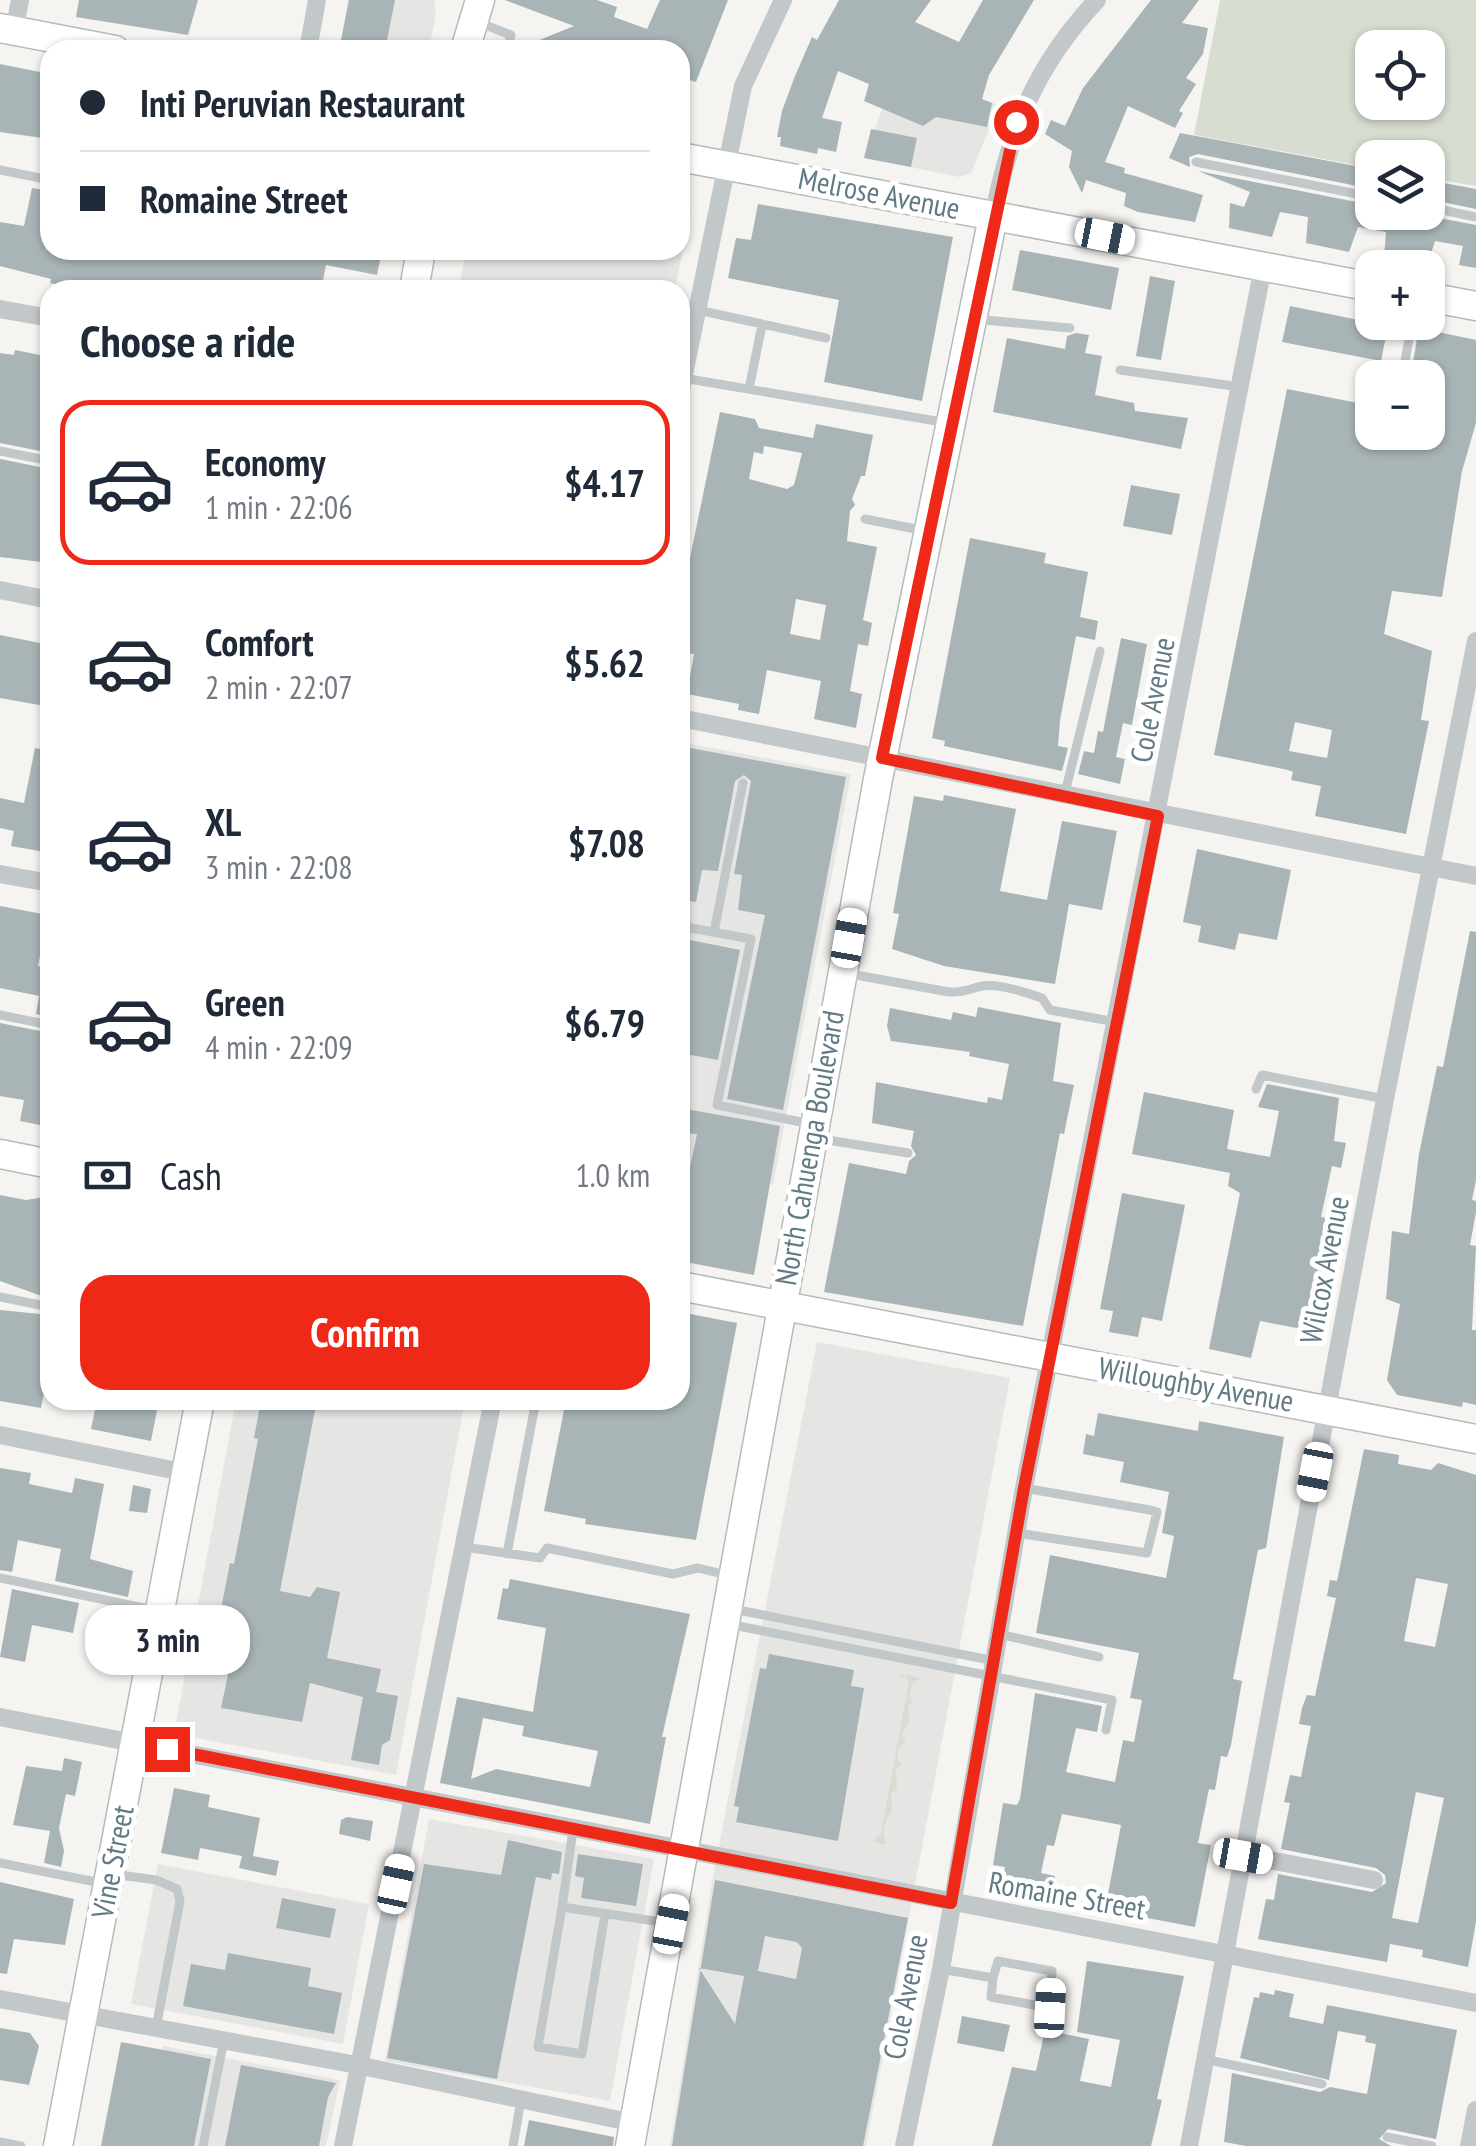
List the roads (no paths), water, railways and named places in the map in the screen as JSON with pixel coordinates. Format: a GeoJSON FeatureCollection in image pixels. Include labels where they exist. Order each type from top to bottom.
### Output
{"type":"FeatureCollection","features":[{"type":"Feature","properties":{"kind":"main road"},"geometry":{"type":"LineString","coordinates":[[468,40],[476,10]]}},
{"type":"Feature","properties":{"kind":"main road"},"geometry":{"type":"LineString","coordinates":[[7,30],[61,40]]}},
{"type":"Feature","properties":{"kind":"main road","name":"Melrose Avenue"},"geometry":{"type":"LineString","coordinates":[[690,160],[1355,284]]}},
{"type":"Feature","properties":{"kind":"main road","name":"North Cahuenga Boulevard"},"geometry":{"type":"LineString","coordinates":[[632,2135],[882,758],[993,216]]}},
{"type":"Feature","properties":{"kind":"main road"},"geometry":{"type":"LineString","coordinates":[[1445,300],[1476,306]]}},
{"type":"Feature","properties":{"kind":"main road"},"geometry":{"type":"LineString","coordinates":[[0,1154],[40,1162]]}},
{"type":"Feature","properties":{"kind":"main road","name":"Willoughby Avenue"},"geometry":{"type":"LineString","coordinates":[[690,1288],[1476,1439]]}},
{"type":"Feature","properties":{"kind":"main road","name":"Vine Street"},"geometry":{"type":"LineString","coordinates":[[58,2146],[198,1410]]}},
{"type":"Feature","properties":{"kind":"street"},"geometry":{"type":"LineString","coordinates":[[7,30],[20,0]]}},
{"type":"Feature","properties":{"kind":"street"},"geometry":{"type":"LineString","coordinates":[[310,40],[317,0]]}},
{"type":"Feature","properties":{"kind":"street"},"geometry":{"type":"LineString","coordinates":[[690,339],[743,86],[784,0]]}},
{"type":"Feature","properties":{"kind":"street","name":"North Cahuenga Boulevard"},"geometry":{"type":"LineString","coordinates":[[993,216],[1016,122],[1048,61],[1097,0]]}},
{"type":"Feature","properties":{"kind":"street","name":"Cole Avenue"},"geometry":{"type":"LineString","coordinates":[[904,2146],[940,1969],[1024,1488],[1263,266]]}},
{"type":"Feature","properties":{"kind":"street"},"geometry":{"type":"LineString","coordinates":[[0,309],[40,316]]}},
{"type":"Feature","properties":{"kind":"street"},"geometry":{"type":"LineString","coordinates":[[0,590],[40,598]]}},
{"type":"Feature","properties":{"kind":"street","name":"Wilcox Avenue"},"geometry":{"type":"LineString","coordinates":[[1188,2146],[1385,1099],[1476,641]]}},
{"type":"Feature","properties":{"kind":"street"},"geometry":{"type":"LineString","coordinates":[[690,720],[1158,816],[1476,876]]}},
{"type":"Feature","properties":{"kind":"street"},"geometry":{"type":"LineString","coordinates":[[0,874],[40,881]]}},
{"type":"Feature","properties":{"kind":"street"},"geometry":{"type":"LineString","coordinates":[[343,2146],[491,1410]]}},
{"type":"Feature","properties":{"kind":"street"},"geometry":{"type":"LineString","coordinates":[[0,1435],[187,1472]]}},
{"type":"Feature","properties":{"kind":"street","name":"Romaine Street"},"geometry":{"type":"LineString","coordinates":[[0,1717],[1476,2003]]}},
{"type":"Feature","properties":{"kind":"street"},"geometry":{"type":"LineString","coordinates":[[1243,1856],[1374,1880]]}},
{"type":"Feature","properties":{"kind":"street"},"geometry":{"type":"LineString","coordinates":[[0,1999],[522,2100],[632,2135]]}},
{"type":"Feature","properties":{"kind":"street"},"geometry":{"type":"LineString","coordinates":[[1469,2146],[1476,2110]]}},
{"type":"Feature","properties":{"kind":"lane"},"geometry":{"type":"LineString","coordinates":[[476,10],[511,35],[510,40]]}},
{"type":"Feature","properties":{"kind":"lane"},"geometry":{"type":"LineString","coordinates":[[1196,162],[1355,193]]}},
{"type":"Feature","properties":{"kind":"lane"},"geometry":{"type":"LineString","coordinates":[[0,170],[40,178]]}},
{"type":"Feature","properties":{"kind":"lane"},"geometry":{"type":"LineString","coordinates":[[1445,210],[1476,216]]}},
{"type":"Feature","properties":{"kind":"lane"},"geometry":{"type":"LineString","coordinates":[[695,310],[826,338]]}},
{"type":"Feature","properties":{"kind":"lane"},"geometry":{"type":"LineString","coordinates":[[972,319],[1070,328]]}},
{"type":"Feature","properties":{"kind":"lane"},"geometry":{"type":"LineString","coordinates":[[749,390],[762,325]]}},
{"type":"Feature","properties":{"kind":"lane"},"geometry":{"type":"LineString","coordinates":[[1120,370],[1240,388]]}},
{"type":"Feature","properties":{"kind":"lane"},"geometry":{"type":"LineString","coordinates":[[690,386],[749,390],[950,424]]}},
{"type":"Feature","properties":{"kind":"lane"},"geometry":{"type":"LineString","coordinates":[[0,451],[40,459]]}},
{"type":"Feature","properties":{"kind":"lane"},"geometry":{"type":"LineString","coordinates":[[865,519],[929,532]]}},
{"type":"Feature","properties":{"kind":"lane"},"geometry":{"type":"LineString","coordinates":[[1064,796],[1100,651]]}},
{"type":"Feature","properties":{"kind":"lane"},"geometry":{"type":"LineString","coordinates":[[714,932],[743,784]]}},
{"type":"Feature","properties":{"kind":"lane"},"geometry":{"type":"LineString","coordinates":[[690,928],[751,939],[717,1106],[908,1153]]}},
{"type":"Feature","properties":{"kind":"lane"},"geometry":{"type":"LineString","coordinates":[[843,973],[948,992],[972,992],[982,986],[1034,995],[1050,1010],[1116,1022]]}},
{"type":"Feature","properties":{"kind":"lane"},"geometry":{"type":"LineString","coordinates":[[0,1016],[40,1023]]}},
{"type":"Feature","properties":{"kind":"lane"},"geometry":{"type":"LineString","coordinates":[[1256,1089],[1262,1075],[1385,1099]]}},
{"type":"Feature","properties":{"kind":"lane"},"geometry":{"type":"LineString","coordinates":[[0,1297],[40,1305]]}},
{"type":"Feature","properties":{"kind":"lane"},"geometry":{"type":"LineString","coordinates":[[507,1554],[534,1410]]}},
{"type":"Feature","properties":{"kind":"lane"},"geometry":{"type":"LineString","coordinates":[[1016,1533],[1148,1554],[1159,1520],[1157,1512],[1150,1510],[1024,1488]]}},
{"type":"Feature","properties":{"kind":"lane"},"geometry":{"type":"LineString","coordinates":[[464,1547],[540,1558],[547,1548],[673,1574],[698,1568],[734,1576]]}},
{"type":"Feature","properties":{"kind":"lane"},"geometry":{"type":"LineString","coordinates":[[0,1578],[161,1612]]}},
{"type":"Feature","properties":{"kind":"lane"},"geometry":{"type":"LineString","coordinates":[[727,1616],[993,1670]]}},
{"type":"Feature","properties":{"kind":"lane"},"geometry":{"type":"LineString","coordinates":[[727,1616],[993,1670],[1112,1700],[1106,1730]]}},
{"type":"Feature","properties":{"kind":"lane"},"geometry":{"type":"LineString","coordinates":[[1000,1634],[1099,1657]]}},
{"type":"Feature","properties":{"kind":"lane"},"geometry":{"type":"LineString","coordinates":[[574,1830],[538,2047],[582,2054],[605,1914]]}},
{"type":"Feature","properties":{"kind":"lane"},"geometry":{"type":"LineString","coordinates":[[0,1863],[110,1879],[156,1880],[178,1889],[180,1902],[156,2028]]}},
{"type":"Feature","properties":{"kind":"lane"},"geometry":{"type":"LineString","coordinates":[[562,1907],[671,1924]]}},
{"type":"Feature","properties":{"kind":"lane"},"geometry":{"type":"LineString","coordinates":[[998,1961],[1052,1971],[1050,2008],[991,1997],[993,1978],[998,1961]]}},
{"type":"Feature","properties":{"kind":"lane"},"geometry":{"type":"LineString","coordinates":[[940,1969],[993,1978]]}},
{"type":"Feature","properties":{"kind":"lane"},"geometry":{"type":"LineString","coordinates":[[203,2146],[224,2040]]}},
{"type":"Feature","properties":{"kind":"lane"},"geometry":{"type":"LineString","coordinates":[[1204,2060],[1322,2084]]}},
{"type":"Feature","properties":{"kind":"lane"},"geometry":{"type":"LineString","coordinates":[[513,2146],[522,2100]]}},
{"type":"Feature","properties":{"kind":"lane"},"geometry":{"type":"LineString","coordinates":[[1387,2137],[1432,2146]]}},
{"type":"Feature","properties":{"kind":"lane"},"geometry":{"type":"LineString","coordinates":[[0,2142],[21,2146]]}}]}
